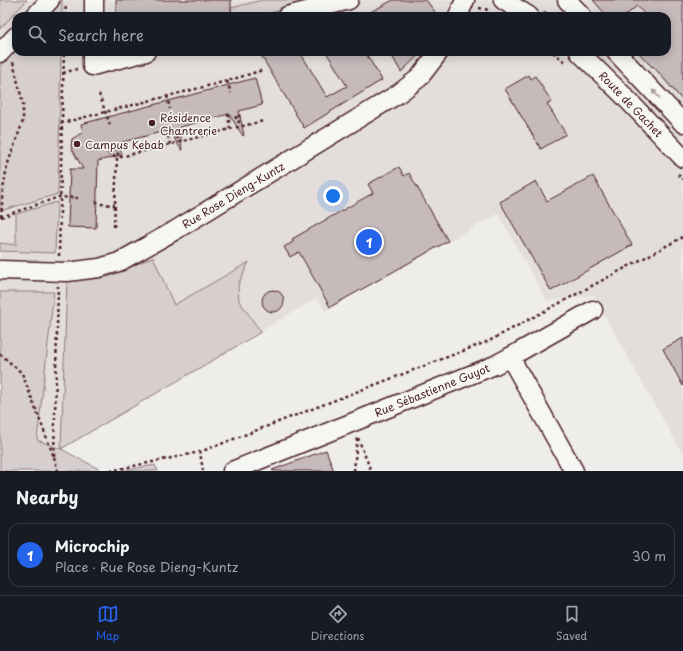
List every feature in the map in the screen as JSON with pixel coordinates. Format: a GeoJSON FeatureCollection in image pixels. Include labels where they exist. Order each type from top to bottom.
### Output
{"type":"FeatureCollection","features":[{"type":"Feature","properties":{"kind":"street"},"geometry":{"type":"LineString","coordinates":[[39,12],[50,0]]}},
{"type":"Feature","properties":{"kind":"street"},"geometry":{"type":"LineString","coordinates":[[94,0],[94,12]]}},
{"type":"Feature","properties":{"kind":"street"},"geometry":{"type":"LineString","coordinates":[[302,12],[349,0]]}},
{"type":"Feature","properties":{"kind":"street"},"geometry":{"type":"LineString","coordinates":[[567,0],[578,12]]}},
{"type":"Feature","properties":{"kind":"street"},"geometry":{"type":"LineString","coordinates":[[462,12],[470,4]]}},
{"type":"Feature","properties":{"kind":"street"},"geometry":{"type":"LineString","coordinates":[[497,5],[517,12]]}},
{"type":"Feature","properties":{"kind":"street"},"geometry":{"type":"LineString","coordinates":[[92,56],[92,66],[131,56]]}},
{"type":"Feature","properties":{"kind":"street","name":"Rue Rose Dieng-Kuntz"},"geometry":{"type":"LineString","coordinates":[[0,270],[67,272],[99,268],[119,262],[174,231],[398,94],[419,78],[436,56]]}},
{"type":"Feature","properties":{"kind":"street","name":"Route de Gachet"},"geometry":{"type":"LineString","coordinates":[[583,56],[683,158]]}},
{"type":"Feature","properties":{"kind":"street"},"geometry":{"type":"LineString","coordinates":[[620,56],[683,122]]}},
{"type":"Feature","properties":{"kind":"street","name":"Rue Sébastienne Guyot"},"geometry":{"type":"LineString","coordinates":[[232,471],[495,365],[593,310]]}},
{"type":"Feature","properties":{"kind":"street"},"geometry":{"type":"LineString","coordinates":[[510,357],[574,471]]}},
{"type":"Feature","properties":{"kind":"path"},"geometry":{"type":"LineString","coordinates":[[65,12],[66,0]]}},
{"type":"Feature","properties":{"kind":"path"},"geometry":{"type":"LineString","coordinates":[[470,4],[481,7],[497,5]]}},
{"type":"Feature","properties":{"kind":"path"},"geometry":{"type":"LineString","coordinates":[[8,45],[23,104],[23,121],[7,166],[2,190],[1,217],[61,197],[78,198]]}},
{"type":"Feature","properties":{"kind":"path"},"geometry":{"type":"LineString","coordinates":[[58,261],[64,56]]}},
{"type":"Feature","properties":{"kind":"path"},"geometry":{"type":"LineString","coordinates":[[62,123],[227,81],[262,70]]}},
{"type":"Feature","properties":{"kind":"path"},"geometry":{"type":"LineString","coordinates":[[227,81],[231,93]]}},
{"type":"Feature","properties":{"kind":"path"},"geometry":{"type":"LineString","coordinates":[[100,94],[110,125]]}},
{"type":"Feature","properties":{"kind":"path"},"geometry":{"type":"LineString","coordinates":[[167,96],[170,109]]}},
{"type":"Feature","properties":{"kind":"path"},"geometry":{"type":"LineString","coordinates":[[228,114],[230,129]]}},
{"type":"Feature","properties":{"kind":"path"},"geometry":{"type":"LineString","coordinates":[[119,148],[120,151],[118,154],[116,153],[114,147],[107,147],[109,154],[117,158],[263,121]]}},
{"type":"Feature","properties":{"kind":"path"},"geometry":{"type":"LineString","coordinates":[[167,130],[170,145]]}},
{"type":"Feature","properties":{"kind":"path"},"geometry":{"type":"LineString","coordinates":[[114,227],[117,158]]}},
{"type":"Feature","properties":{"kind":"path"},"geometry":{"type":"LineString","coordinates":[[96,201],[99,204],[115,205]]}},
{"type":"Feature","properties":{"kind":"path"},"geometry":{"type":"LineString","coordinates":[[110,471],[200,452],[489,341],[683,237]]}},
{"type":"Feature","properties":{"kind":"path"},"geometry":{"type":"LineString","coordinates":[[54,457],[58,284]]}},
{"type":"Feature","properties":{"kind":"path"},"geometry":{"type":"LineString","coordinates":[[0,354],[22,373],[58,471]]}},
{"type":"Feature","properties":{"kind":"path"},"geometry":{"type":"LineString","coordinates":[[354,471],[357,436],[371,471]]}},
{"type":"Feature","properties":{"kind":"path"},"geometry":{"type":"LineString","coordinates":[[200,452],[203,471]]}},
{"type":"Feature","properties":{"kind":"shaded area"},"geometry":{"type":"Polygon","coordinates":[[[0,0],[683,0],[683,455],[593,295],[547,301],[498,214],[325,311],[317,298],[61,449],[37,440],[54,292],[0,292],[0,0]]]}},
{"type":"Feature","properties":{"kind":"shaded area"},"geometry":{"type":"Polygon","coordinates":[[[0,0],[27,0],[16,12],[12,12],[12,16],[0,29],[0,0]]]}},
{"type":"Feature","properties":{"kind":"shaded area"},"geometry":{"type":"Polygon","coordinates":[[[62,0],[62,12],[52,12],[62,0]]]}},
{"type":"Feature","properties":{"kind":"shaded area"},"geometry":{"type":"Polygon","coordinates":[[[262,0],[320,0],[274,12],[231,12],[231,8],[262,0]]]}},
{"type":"Feature","properties":{"kind":"shaded area"},"geometry":{"type":"Polygon","coordinates":[[[12,54],[12,56],[61,56],[58,194],[0,211],[0,66],[12,54]]]}},
{"type":"Feature","properties":{"kind":"shaded area"},"geometry":{"type":"Polygon","coordinates":[[[57,202],[55,253],[0,251],[0,243],[16,245],[16,214],[57,202]]]}},
{"type":"Feature","properties":{"kind":"shaded area"},"geometry":{"type":"Polygon","coordinates":[[[153,257],[174,305],[249,262],[238,285],[239,301],[261,332],[61,449],[67,281],[108,277],[153,257]]]}},
{"type":"Feature","properties":{"kind":"shaded area"},"geometry":{"type":"Polygon","coordinates":[[[0,292],[54,292],[37,440],[61,449],[103,471],[0,471],[0,292]]]}},
{"type":"Feature","properties":{"kind":"shaded area"},"geometry":{"type":"Polygon","coordinates":[[[155,465],[158,471],[121,471],[155,465]]]}},
{"type":"Feature","properties":{"kind":"building"},"geometry":{"type":"Polygon","coordinates":[[[116,0],[231,0],[231,12],[116,12],[116,0]]]}},
{"type":"Feature","properties":{"kind":"building"},"geometry":{"type":"Polygon","coordinates":[[[393,0],[426,0],[435,12],[370,12],[393,0]]]}},
{"type":"Feature","properties":{"kind":"building"},"geometry":{"type":"Polygon","coordinates":[[[593,0],[683,0],[683,101],[653,66],[652,67],[642,56],[671,56],[671,12],[642,12],[637,6],[630,12],[604,12],[593,0]]]}},
{"type":"Feature","properties":{"kind":"building"},"geometry":{"type":"Polygon","coordinates":[[[302,56],[327,97],[347,86],[328,56],[367,56],[382,80],[304,128],[262,57],[302,56]]]}},
{"type":"Feature","properties":{"kind":"building"},"geometry":{"type":"Polygon","coordinates":[[[392,56],[418,56],[401,72],[392,56]]]}},
{"type":"Feature","properties":{"kind":"building"},"geometry":{"type":"Polygon","coordinates":[[[529,75],[531,79],[535,76],[552,102],[547,104],[566,134],[541,149],[505,89],[529,75]]]}},
{"type":"Feature","properties":{"kind":"building","name":"Résidence Chantrerie"},"geometry":{"type":"Polygon","coordinates":[[[255,78],[262,105],[239,111],[243,136],[229,114],[180,127],[182,151],[169,130],[119,143],[122,155],[98,161],[96,228],[68,227],[70,169],[83,169],[71,147],[72,139],[83,132],[81,124],[255,78]]]}},
{"type":"Feature","properties":{"kind":"building"},"geometry":{"type":"Polygon","coordinates":[[[399,167],[404,176],[409,173],[448,241],[330,307],[299,252],[290,257],[284,247],[293,242],[292,239],[373,193],[368,184],[399,167]]]}},
{"type":"Feature","properties":{"kind":"building"},"geometry":{"type":"Polygon","coordinates":[[[593,176],[632,245],[551,291],[500,202],[536,181],[547,201],[593,176]]]}},
{"type":"Feature","properties":{"kind":"building"},"geometry":{"type":"Polygon","coordinates":[[[273,290],[281,293],[284,301],[281,309],[273,312],[265,309],[262,301],[265,293],[273,290]]]}},
{"type":"Feature","properties":{"kind":"building"},"geometry":{"type":"Polygon","coordinates":[[[683,338],[683,386],[663,349],[683,338]]]}},
{"type":"Feature","properties":{"kind":"building"},"geometry":{"type":"Polygon","coordinates":[[[326,450],[334,471],[272,470],[326,450]]]}},
{"type":"Feature","properties":{"kind":"place","name":"Résidence Chantrerie"},"geometry":{"type":"Point","coordinates":[152,123]}},
{"type":"Feature","properties":{"kind":"place","name":"Campus Kebab"},"geometry":{"type":"Point","coordinates":[77,144]}},
{"type":"Feature","properties":{"kind":"place","name":"Microchip"},"geometry":{"type":"Point","coordinates":[369,242]}}]}
